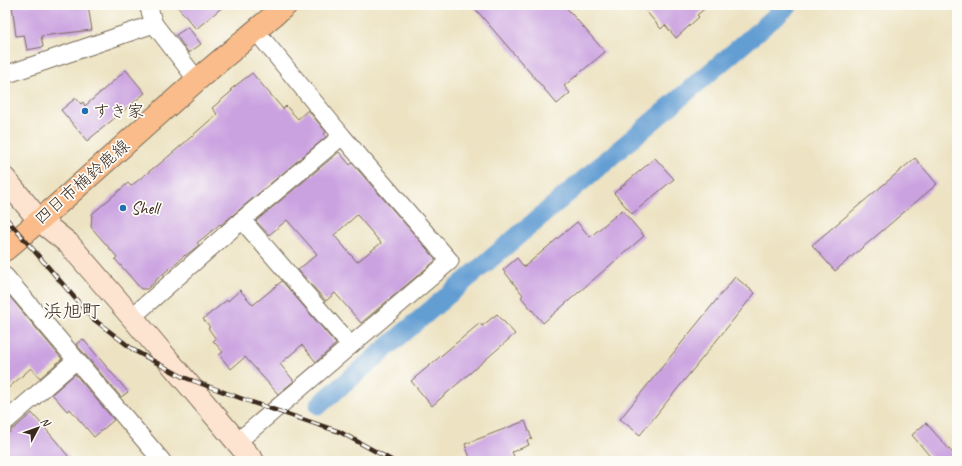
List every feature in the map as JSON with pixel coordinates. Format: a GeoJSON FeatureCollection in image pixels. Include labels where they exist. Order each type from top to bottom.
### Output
{"type":"FeatureCollection","features":[{"type":"Feature","properties":{"kind":"main road","name":"四日市楠鈴鹿線"},"geometry":{"type":"LineString","coordinates":[[5,250],[197,80],[286,5]]}},
{"type":"Feature","properties":{"kind":"street"},"geometry":{"type":"LineString","coordinates":[[148,5],[154,24],[197,80]]}},
{"type":"Feature","properties":{"kind":"street"},"geometry":{"type":"LineString","coordinates":[[5,75],[154,24]]}},
{"type":"Feature","properties":{"kind":"street"},"geometry":{"type":"LineString","coordinates":[[237,442],[450,261],[342,136],[256,30]]}},
{"type":"Feature","properties":{"kind":"street"},"geometry":{"type":"LineString","coordinates":[[132,317],[242,220],[342,136]]}},
{"type":"Feature","properties":{"kind":"street"},"geometry":{"type":"LineString","coordinates":[[11,185],[39,220],[68,243],[253,461]]}},
{"type":"Feature","properties":{"kind":"street"},"geometry":{"type":"LineString","coordinates":[[242,220],[350,345]]}},
{"type":"Feature","properties":{"kind":"street"},"geometry":{"type":"LineString","coordinates":[[5,276],[162,461]]}},
{"type":"Feature","properties":{"kind":"street"},"geometry":{"type":"LineString","coordinates":[[5,422],[76,360]]}},
{"type":"Feature","properties":{"kind":"building"},"geometry":{"type":"Polygon","coordinates":[[[12,5],[88,5],[92,30],[41,36],[43,47],[27,50],[24,35],[16,36],[12,5]]]}},
{"type":"Feature","properties":{"kind":"building"},"geometry":{"type":"Polygon","coordinates":[[[176,5],[225,5],[196,29],[176,5]]]}},
{"type":"Feature","properties":{"kind":"building"},"geometry":{"type":"Polygon","coordinates":[[[472,5],[564,5],[605,52],[564,86],[570,93],[557,104],[472,5]]]}},
{"type":"Feature","properties":{"kind":"building"},"geometry":{"type":"Polygon","coordinates":[[[653,5],[709,5],[697,15],[699,17],[676,38],[665,25],[661,29],[646,11],[653,5]]]}},
{"type":"Feature","properties":{"kind":"building"},"geometry":{"type":"Polygon","coordinates":[[[188,27],[201,44],[189,53],[176,35],[188,27]]]}},
{"type":"Feature","properties":{"kind":"building"},"geometry":{"type":"Polygon","coordinates":[[[126,70],[145,93],[87,141],[61,110],[76,98],[81,104],[83,102],[85,106],[126,70]]]}},
{"type":"Feature","properties":{"kind":"building"},"geometry":{"type":"Polygon","coordinates":[[[252,73],[283,109],[286,106],[298,119],[308,110],[326,132],[324,134],[326,137],[221,225],[220,224],[197,243],[199,245],[185,255],[147,289],[141,289],[115,259],[117,257],[91,227],[92,214],[128,183],[131,186],[183,144],[217,114],[212,108],[232,91],[230,90],[252,73]]]}},
{"type":"Feature","properties":{"kind":"building"},"geometry":{"type":"Polygon","coordinates":[[[339,152],[350,165],[352,163],[435,258],[435,261],[361,323],[335,293],[326,301],[298,270],[317,254],[287,220],[269,235],[256,221],[339,152]],[[357,215],[334,235],[357,262],[381,243],[357,215]]]}},
{"type":"Feature","properties":{"kind":"building"},"geometry":{"type":"Polygon","coordinates":[[[655,158],[674,179],[632,214],[614,193],[655,158]]]}},
{"type":"Feature","properties":{"kind":"building"},"geometry":{"type":"Polygon","coordinates":[[[915,158],[937,184],[835,271],[812,245],[915,158]]]}},
{"type":"Feature","properties":{"kind":"building"},"geometry":{"type":"Polygon","coordinates":[[[622,210],[644,236],[543,323],[521,297],[523,295],[503,270],[517,258],[524,267],[577,222],[590,237],[622,210]]]}},
{"type":"Feature","properties":{"kind":"building"},"geometry":{"type":"Polygon","coordinates":[[[735,277],[755,293],[640,435],[620,419],[735,277]]]}},
{"type":"Feature","properties":{"kind":"building"},"geometry":{"type":"Polygon","coordinates":[[[282,281],[336,344],[316,362],[302,345],[280,364],[294,381],[278,394],[245,357],[231,369],[219,355],[223,352],[213,341],[216,339],[208,328],[210,327],[203,319],[227,300],[228,301],[240,290],[253,305],[282,281]]]}},
{"type":"Feature","properties":{"kind":"building"},"geometry":{"type":"Polygon","coordinates":[[[5,291],[62,359],[40,378],[31,368],[5,391],[5,291]]]}},
{"type":"Feature","properties":{"kind":"building"},"geometry":{"type":"Polygon","coordinates":[[[497,314],[515,334],[432,406],[411,381],[480,323],[482,326],[497,314]]]}},
{"type":"Feature","properties":{"kind":"building"},"geometry":{"type":"Polygon","coordinates":[[[83,339],[128,392],[121,397],[76,344],[83,339]]]}},
{"type":"Feature","properties":{"kind":"building"},"geometry":{"type":"Polygon","coordinates":[[[75,374],[114,420],[94,437],[70,409],[67,411],[52,394],[75,374]]]}},
{"type":"Feature","properties":{"kind":"building"},"geometry":{"type":"Polygon","coordinates":[[[32,413],[72,461],[5,461],[5,436],[32,413]]]}},
{"type":"Feature","properties":{"kind":"building"},"geometry":{"type":"Polygon","coordinates":[[[525,421],[532,439],[527,440],[529,445],[512,452],[516,461],[471,461],[465,444],[525,421]]]}},
{"type":"Feature","properties":{"kind":"building"},"geometry":{"type":"Polygon","coordinates":[[[926,423],[957,458],[957,461],[934,461],[912,435],[926,423]]]}},
{"type":"Feature","properties":{"kind":"waterway"},"geometry":{"type":"LineString","coordinates":[[319,405],[789,5]]}},
{"type":"Feature","properties":{"kind":"railway"},"geometry":{"type":"LineString","coordinates":[[5,217],[92,318],[135,351],[183,377],[340,432],[393,461]]}},
{"type":"Feature","properties":{"kind":"place","name":"すき家"},"geometry":{"type":"Point","coordinates":[85,111]}},
{"type":"Feature","properties":{"kind":"place","name":"Shell"},"geometry":{"type":"Point","coordinates":[123,208]}},
{"type":"Feature","properties":{"kind":"district","name":"浜旭町"},"geometry":{"type":"Point","coordinates":[72,311]}}]}
